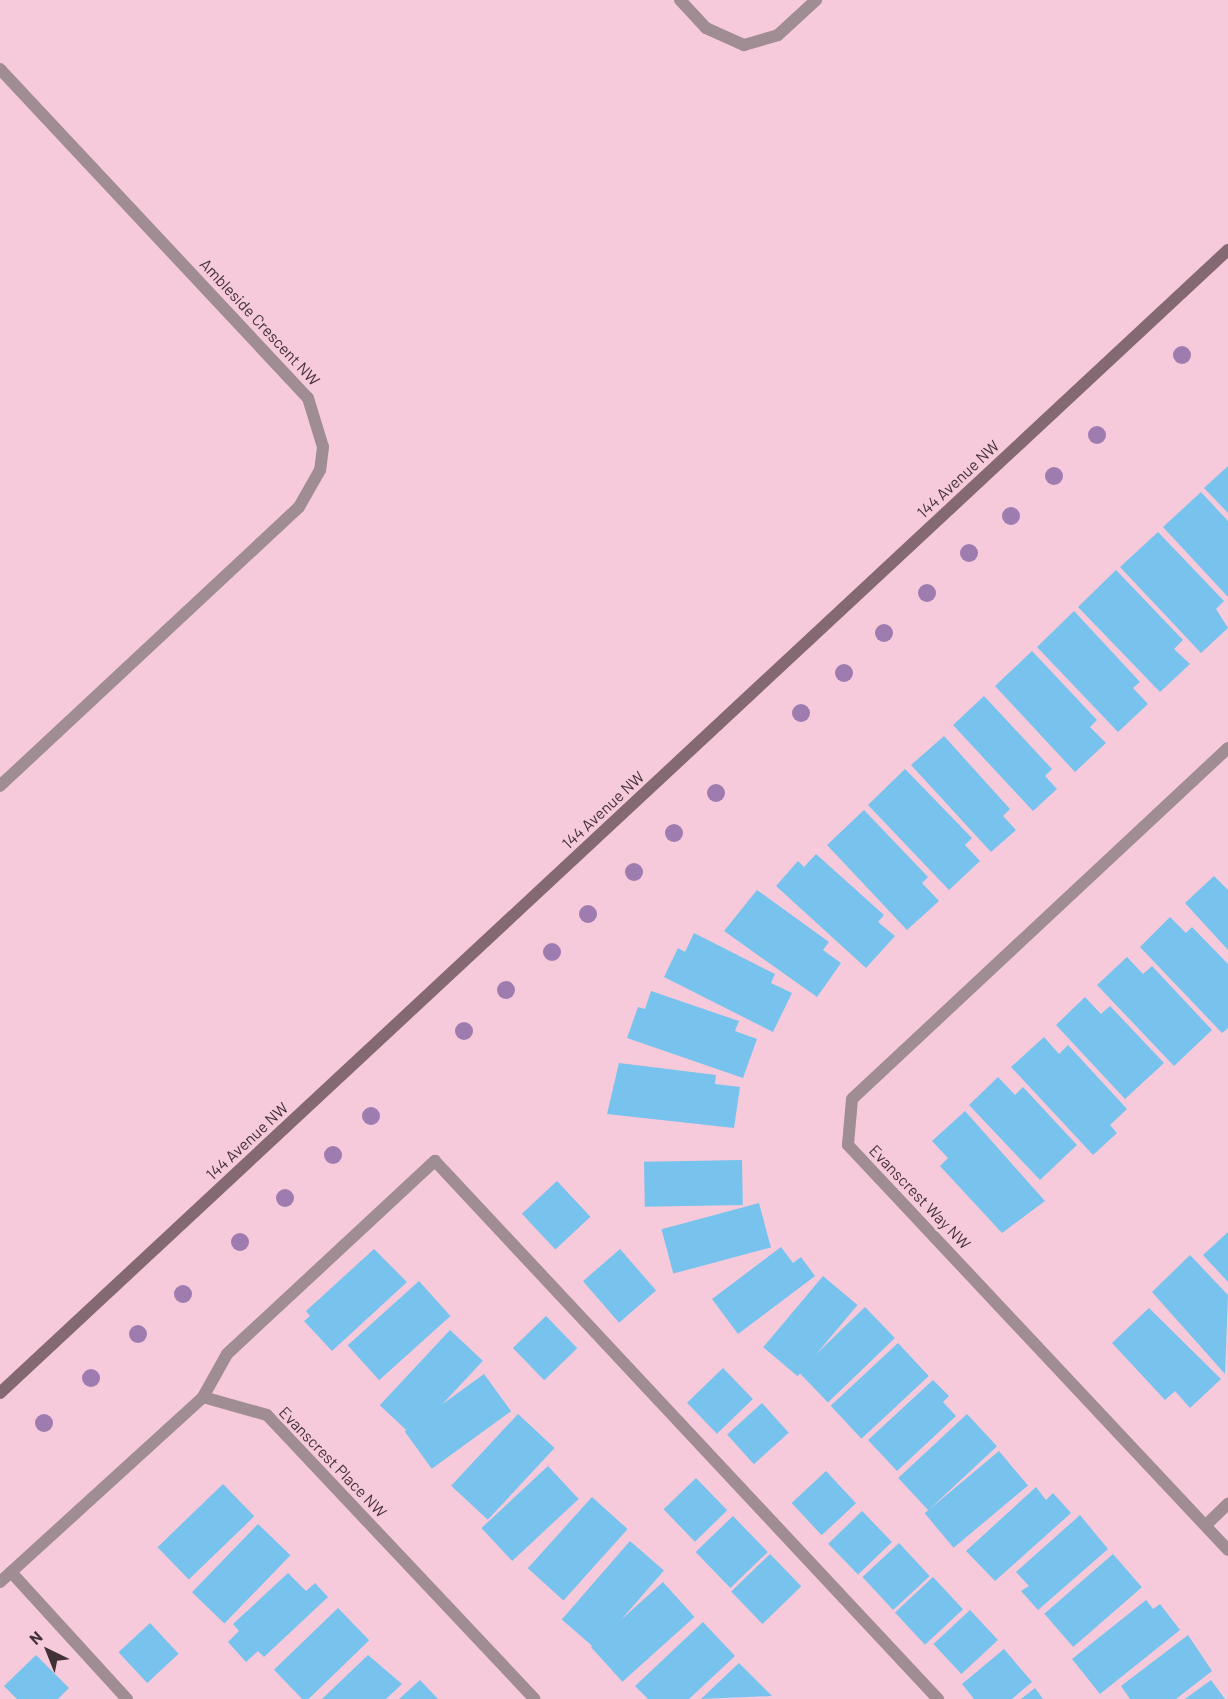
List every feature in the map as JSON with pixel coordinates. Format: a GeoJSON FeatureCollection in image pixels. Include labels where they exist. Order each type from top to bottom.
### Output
{"type":"FeatureCollection","features":[{"type":"Feature","properties":{"kind":"main road","name":"144 Avenue NW"},"geometry":{"type":"LineString","coordinates":[[0,1393],[1228,250]]}},
{"type":"Feature","properties":{"kind":"street"},"geometry":{"type":"LineString","coordinates":[[680,0],[706,28],[744,45],[778,35],[816,0]]}},
{"type":"Feature","properties":{"kind":"street","name":"Ambleside Crescent NW"},"geometry":{"type":"LineString","coordinates":[[0,70],[308,398],[323,447],[320,470],[299,507],[0,786]]}},
{"type":"Feature","properties":{"kind":"street","name":"Evanscrest Way NW"},"geometry":{"type":"LineString","coordinates":[[1228,748],[852,1099],[848,1145],[1208,1523],[1228,1550]]}},
{"type":"Feature","properties":{"kind":"street"},"geometry":{"type":"LineString","coordinates":[[0,1582],[203,1397],[227,1354],[435,1161],[938,1699]]}},
{"type":"Feature","properties":{"kind":"street","name":"Evanscrest Place NW"},"geometry":{"type":"LineString","coordinates":[[203,1397],[267,1415],[535,1699]]}},
{"type":"Feature","properties":{"kind":"street"},"geometry":{"type":"LineString","coordinates":[[1208,1523],[1228,1504]]}},
{"type":"Feature","properties":{"kind":"street"},"geometry":{"type":"LineString","coordinates":[[10,1572],[127,1699]]}},
{"type":"Feature","properties":{"kind":"building"},"geometry":{"type":"Polygon","coordinates":[[[1228,466],[1228,513],[1204,488],[1228,466]]]}},
{"type":"Feature","properties":{"kind":"building"},"geometry":{"type":"Polygon","coordinates":[[[1201,492],[1228,521],[1228,597],[1163,527],[1201,492]]]}},
{"type":"Feature","properties":{"kind":"building"},"geometry":{"type":"Polygon","coordinates":[[[1158,532],[1224,601],[1216,609],[1228,628],[1201,653],[1120,567],[1158,532]]]}},
{"type":"Feature","properties":{"kind":"building"},"geometry":{"type":"Polygon","coordinates":[[[1116,570],[1183,640],[1174,649],[1190,664],[1160,692],[1078,607],[1116,570]]]}},
{"type":"Feature","properties":{"kind":"building"},"geometry":{"type":"Polygon","coordinates":[[[1074,611],[1140,682],[1133,688],[1148,704],[1118,732],[1037,647],[1074,611]]]}},
{"type":"Feature","properties":{"kind":"building"},"geometry":{"type":"Polygon","coordinates":[[[1032,651],[1097,720],[1090,727],[1106,743],[1075,772],[995,686],[1032,651]]]}},
{"type":"Feature","properties":{"kind":"building"},"geometry":{"type":"Polygon","coordinates":[[[984,696],[1052,769],[1045,776],[1057,789],[1033,811],[953,725],[984,696]]]}},
{"type":"Feature","properties":{"kind":"building"},"geometry":{"type":"Polygon","coordinates":[[[944,736],[1010,809],[1003,816],[1016,830],[991,852],[911,765],[944,736]]]}},
{"type":"Feature","properties":{"kind":"building"},"geometry":{"type":"Polygon","coordinates":[[[905,769],[972,838],[965,845],[980,861],[949,890],[868,805],[905,769]]]}},
{"type":"Feature","properties":{"kind":"building"},"geometry":{"type":"Polygon","coordinates":[[[864,810],[928,877],[922,883],[939,901],[907,930],[827,845],[864,810]]]}},
{"type":"Feature","properties":{"kind":"building"},"geometry":{"type":"Polygon","coordinates":[[[816,854],[884,915],[878,922],[895,936],[866,968],[776,886],[798,861],[804,867],[816,854]]]}},
{"type":"Feature","properties":{"kind":"building"},"geometry":{"type":"Polygon","coordinates":[[[1214,876],[1228,890],[1228,950],[1185,903],[1214,876]]]}},
{"type":"Feature","properties":{"kind":"building"},"geometry":{"type":"Polygon","coordinates":[[[757,890],[829,942],[823,950],[841,963],[817,997],[724,931],[757,890]]]}},
{"type":"Feature","properties":{"kind":"building"},"geometry":{"type":"Polygon","coordinates":[[[1170,917],[1186,933],[1192,927],[1228,964],[1228,1028],[1222,1033],[1140,947],[1170,917]]]}},
{"type":"Feature","properties":{"kind":"building"},"geometry":{"type":"Polygon","coordinates":[[[694,933],[775,974],[771,983],[792,993],[773,1032],[664,977],[678,948],[685,952],[694,933]]]}},
{"type":"Feature","properties":{"kind":"building"},"geometry":{"type":"Polygon","coordinates":[[[1127,957],[1143,974],[1152,966],[1212,1030],[1174,1066],[1097,985],[1127,957]]]}},
{"type":"Feature","properties":{"kind":"building"},"geometry":{"type":"Polygon","coordinates":[[[651,991],[739,1021],[735,1031],[757,1039],[743,1078],[627,1038],[638,1007],[645,1009],[651,991]]]}},
{"type":"Feature","properties":{"kind":"building"},"geometry":{"type":"Polygon","coordinates":[[[1085,997],[1101,1014],[1110,1006],[1164,1063],[1125,1099],[1056,1025],[1085,997]]]}},
{"type":"Feature","properties":{"kind":"building"},"geometry":{"type":"Polygon","coordinates":[[[1044,1037],[1059,1054],[1068,1045],[1127,1109],[1110,1125],[1117,1133],[1093,1155],[1011,1067],[1044,1037]]]}},
{"type":"Feature","properties":{"kind":"building"},"geometry":{"type":"Polygon","coordinates":[[[619,1063],[716,1075],[715,1084],[740,1087],[734,1128],[607,1114],[619,1063]]]}},
{"type":"Feature","properties":{"kind":"building"},"geometry":{"type":"Polygon","coordinates":[[[998,1077],[1015,1095],[1023,1087],[1077,1145],[1040,1180],[969,1105],[998,1077]]]}},
{"type":"Feature","properties":{"kind":"building"},"geometry":{"type":"Polygon","coordinates":[[[965,1111],[1045,1201],[1002,1233],[940,1166],[948,1158],[932,1141],[965,1111]]]}},
{"type":"Feature","properties":{"kind":"building"},"geometry":{"type":"Polygon","coordinates":[[[742,1160],[743,1205],[645,1207],[644,1162],[742,1160]]]}},
{"type":"Feature","properties":{"kind":"building"},"geometry":{"type":"Polygon","coordinates":[[[557,1181],[590,1217],[555,1250],[522,1214],[557,1181]]]}},
{"type":"Feature","properties":{"kind":"building"},"geometry":{"type":"Polygon","coordinates":[[[759,1203],[771,1247],[673,1274],[661,1229],[759,1203]]]}},
{"type":"Feature","properties":{"kind":"building"},"geometry":{"type":"Polygon","coordinates":[[[1228,1232],[1228,1282],[1203,1255],[1228,1232]]]}},
{"type":"Feature","properties":{"kind":"building"},"geometry":{"type":"Polygon","coordinates":[[[781,1247],[793,1263],[801,1257],[815,1276],[738,1334],[712,1299],[781,1247]]]}},
{"type":"Feature","properties":{"kind":"building"},"geometry":{"type":"Polygon","coordinates":[[[374,1249],[407,1282],[332,1351],[304,1321],[310,1316],[306,1311],[374,1249]]]}},
{"type":"Feature","properties":{"kind":"building"},"geometry":{"type":"Polygon","coordinates":[[[620,1249],[656,1291],[619,1323],[583,1281],[620,1249]]]}},
{"type":"Feature","properties":{"kind":"building"},"geometry":{"type":"Polygon","coordinates":[[[1190,1255],[1228,1295],[1225,1374],[1152,1292],[1190,1255]]]}},
{"type":"Feature","properties":{"kind":"building"},"geometry":{"type":"Polygon","coordinates":[[[823,1276],[857,1305],[798,1376],[763,1347],[823,1276]]]}},
{"type":"Feature","properties":{"kind":"building"},"geometry":{"type":"Polygon","coordinates":[[[419,1281],[450,1316],[379,1380],[348,1345],[419,1281]]]}},
{"type":"Feature","properties":{"kind":"building"},"geometry":{"type":"Polygon","coordinates":[[[865,1307],[895,1338],[828,1403],[798,1372],[865,1307]]]}},
{"type":"Feature","properties":{"kind":"building"},"geometry":{"type":"Polygon","coordinates":[[[1149,1308],[1221,1379],[1190,1408],[1175,1391],[1165,1400],[1112,1343],[1149,1308]]]}},
{"type":"Feature","properties":{"kind":"building"},"geometry":{"type":"Polygon","coordinates":[[[546,1316],[577,1348],[544,1380],[513,1348],[546,1316]]]}},
{"type":"Feature","properties":{"kind":"building"},"geometry":{"type":"Polygon","coordinates":[[[450,1330],[483,1361],[413,1436],[380,1405],[450,1330]]]}},
{"type":"Feature","properties":{"kind":"building"},"geometry":{"type":"Polygon","coordinates":[[[898,1343],[929,1376],[861,1439],[831,1406],[898,1343]]]}},
{"type":"Feature","properties":{"kind":"building"},"geometry":{"type":"Polygon","coordinates":[[[723,1368],[753,1399],[717,1434],[687,1403],[723,1368]]]}},
{"type":"Feature","properties":{"kind":"building"},"geometry":{"type":"Polygon","coordinates":[[[484,1374],[511,1411],[432,1469],[405,1432],[484,1374]]]}},
{"type":"Feature","properties":{"kind":"building"},"geometry":{"type":"Polygon","coordinates":[[[933,1380],[949,1396],[943,1402],[956,1416],[897,1471],[868,1440],[933,1380]]]}},
{"type":"Feature","properties":{"kind":"building"},"geometry":{"type":"Polygon","coordinates":[[[762,1403],[789,1433],[754,1464],[727,1434],[762,1403]]]}},
{"type":"Feature","properties":{"kind":"building"},"geometry":{"type":"Polygon","coordinates":[[[518,1414],[555,1448],[488,1520],[451,1486],[518,1414]]]}},
{"type":"Feature","properties":{"kind":"building"},"geometry":{"type":"Polygon","coordinates":[[[967,1414],[997,1446],[928,1510],[898,1478],[967,1414]]]}},
{"type":"Feature","properties":{"kind":"building"},"geometry":{"type":"Polygon","coordinates":[[[999,1451],[1028,1485],[954,1548],[925,1513],[999,1451]]]}},
{"type":"Feature","properties":{"kind":"building"},"geometry":{"type":"Polygon","coordinates":[[[548,1466],[579,1499],[512,1561],[481,1528],[548,1466]]]}},
{"type":"Feature","properties":{"kind":"building"},"geometry":{"type":"Polygon","coordinates":[[[826,1471],[856,1503],[822,1535],[792,1503],[826,1471]]]}},
{"type":"Feature","properties":{"kind":"building"},"geometry":{"type":"Polygon","coordinates":[[[696,1478],[727,1510],[695,1542],[664,1509],[696,1478]]]}},
{"type":"Feature","properties":{"kind":"building"},"geometry":{"type":"Polygon","coordinates":[[[223,1484],[254,1516],[189,1580],[158,1547],[223,1484]]]}},
{"type":"Feature","properties":{"kind":"building"},"geometry":{"type":"Polygon","coordinates":[[[1036,1487],[1046,1500],[1053,1493],[1071,1513],[995,1581],[966,1551],[1036,1487]]]}},
{"type":"Feature","properties":{"kind":"building"},"geometry":{"type":"Polygon","coordinates":[[[592,1497],[628,1529],[563,1600],[528,1568],[592,1497]]]}},
{"type":"Feature","properties":{"kind":"building"},"geometry":{"type":"Polygon","coordinates":[[[862,1511],[892,1542],[858,1575],[828,1544],[862,1511]]]}},
{"type":"Feature","properties":{"kind":"building"},"geometry":{"type":"Polygon","coordinates":[[[1080,1515],[1108,1549],[1038,1610],[1021,1591],[1029,1586],[1016,1572],[1080,1515]]]}},
{"type":"Feature","properties":{"kind":"building"},"geometry":{"type":"Polygon","coordinates":[[[733,1516],[768,1552],[730,1588],[696,1552],[733,1516]]]}},
{"type":"Feature","properties":{"kind":"building"},"geometry":{"type":"Polygon","coordinates":[[[258,1524],[290,1555],[224,1624],[192,1592],[258,1524]]]}},
{"type":"Feature","properties":{"kind":"building"},"geometry":{"type":"Polygon","coordinates":[[[630,1541],[664,1571],[596,1649],[562,1619],[630,1541]]]}},
{"type":"Feature","properties":{"kind":"building"},"geometry":{"type":"Polygon","coordinates":[[[899,1543],[930,1576],[893,1610],[862,1577],[899,1543]]]}},
{"type":"Feature","properties":{"kind":"building"},"geometry":{"type":"Polygon","coordinates":[[[770,1554],[801,1586],[762,1624],[731,1592],[770,1554]]]}},
{"type":"Feature","properties":{"kind":"building"},"geometry":{"type":"Polygon","coordinates":[[[1113,1554],[1142,1587],[1073,1647],[1044,1614],[1113,1554]]]}},
{"type":"Feature","properties":{"kind":"building"},"geometry":{"type":"Polygon","coordinates":[[[288,1573],[306,1591],[315,1583],[328,1597],[264,1657],[258,1651],[246,1662],[228,1642],[239,1631],[233,1624],[288,1573]]]}},
{"type":"Feature","properties":{"kind":"building"},"geometry":{"type":"Polygon","coordinates":[[[933,1577],[963,1609],[925,1645],[895,1612],[933,1577]]]}},
{"type":"Feature","properties":{"kind":"building"},"geometry":{"type":"Polygon","coordinates":[[[663,1582],[694,1617],[622,1682],[591,1647],[663,1582]]]}},
{"type":"Feature","properties":{"kind":"building"},"geometry":{"type":"Polygon","coordinates":[[[1146,1600],[1153,1609],[1160,1604],[1180,1630],[1100,1694],[1072,1659],[1146,1600]]]}},
{"type":"Feature","properties":{"kind":"building"},"geometry":{"type":"Polygon","coordinates":[[[338,1608],[369,1640],[309,1699],[302,1699],[274,1670],[338,1608]]]}},
{"type":"Feature","properties":{"kind":"building"},"geometry":{"type":"Polygon","coordinates":[[[970,1610],[998,1640],[961,1674],[933,1644],[970,1610]]]}},
{"type":"Feature","properties":{"kind":"building"},"geometry":{"type":"Polygon","coordinates":[[[703,1622],[735,1656],[689,1699],[648,1699],[635,1686],[703,1622]]]}},
{"type":"Feature","properties":{"kind":"building"},"geometry":{"type":"Polygon","coordinates":[[[150,1623],[179,1654],[147,1683],[119,1652],[150,1623]]]}},
{"type":"Feature","properties":{"kind":"building"},"geometry":{"type":"Polygon","coordinates":[[[1188,1635],[1212,1671],[1176,1699],[1130,1699],[1121,1686],[1188,1635]]]}},
{"type":"Feature","properties":{"kind":"building"},"geometry":{"type":"Polygon","coordinates":[[[1004,1649],[1032,1682],[1012,1699],[974,1699],[962,1684],[1004,1649]]]}},
{"type":"Feature","properties":{"kind":"building"},"geometry":{"type":"Polygon","coordinates":[[[36,1655],[69,1688],[58,1699],[17,1699],[4,1686],[36,1655]]]}},
{"type":"Feature","properties":{"kind":"building"},"geometry":{"type":"Polygon","coordinates":[[[368,1655],[402,1684],[386,1699],[322,1699],[368,1655]]]}},
{"type":"Feature","properties":{"kind":"building"},"geometry":{"type":"Polygon","coordinates":[[[739,1663],[772,1696],[701,1699],[739,1663]]]}},
{"type":"Feature","properties":{"kind":"building"},"geometry":{"type":"Polygon","coordinates":[[[420,1680],[438,1699],[399,1699],[420,1680]]]}},
{"type":"Feature","properties":{"kind":"building"},"geometry":{"type":"Polygon","coordinates":[[[1211,1680],[1225,1699],[1185,1699],[1211,1680]]]}},
{"type":"Feature","properties":{"kind":"building"},"geometry":{"type":"Polygon","coordinates":[[[1035,1688],[1043,1699],[1021,1699],[1035,1688]]]}}]}
